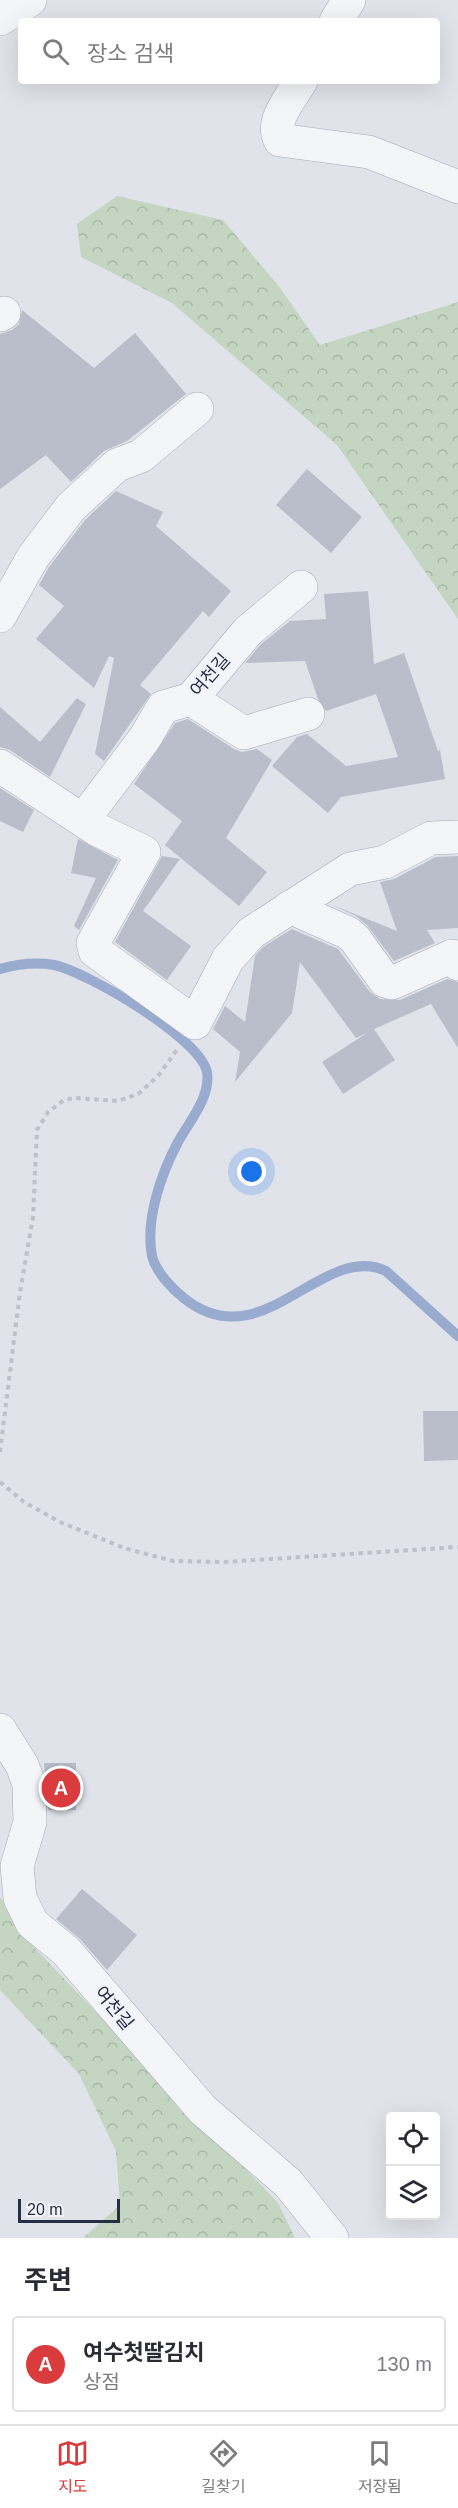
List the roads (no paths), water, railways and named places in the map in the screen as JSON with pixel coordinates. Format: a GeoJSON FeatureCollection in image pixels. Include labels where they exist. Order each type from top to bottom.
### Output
{"type":"FeatureCollection","features":[{"type":"Feature","properties":{"kind":"street"},"geometry":{"type":"LineString","coordinates":[[0,20],[30,0]]}},
{"type":"Feature","properties":{"kind":"street"},"geometry":{"type":"LineString","coordinates":[[338,18],[349,0]]}},
{"type":"Feature","properties":{"kind":"street"},"geometry":{"type":"LineString","coordinates":[[299,84],[278,121],[276,132],[280,140],[369,152],[458,187]]}},
{"type":"Feature","properties":{"kind":"street"},"geometry":{"type":"LineString","coordinates":[[0,616],[33,557],[71,507],[117,465],[141,456],[197,409]]}},
{"type":"Feature","properties":{"kind":"street","name":"여천길"},"geometry":{"type":"LineString","coordinates":[[83,820],[145,738],[163,707],[191,699],[248,631],[265,614],[301,587]]}},
{"type":"Feature","properties":{"kind":"street"},"geometry":{"type":"LineString","coordinates":[[191,699],[244,733],[308,714]]}},
{"type":"Feature","properties":{"kind":"street"},"geometry":{"type":"LineString","coordinates":[[0,766],[96,829],[144,852],[93,944],[95,951],[195,1023],[217,977],[233,952],[251,933],[350,869],[385,861],[431,838],[458,837]]}},
{"type":"Feature","properties":{"kind":"street"},"geometry":{"type":"LineString","coordinates":[[290,907],[348,933],[385,981],[392,983],[452,956],[458,964]]}},
{"type":"Feature","properties":{"kind":"street","name":"여천길"},"geometry":{"type":"LineString","coordinates":[[1,1734],[22,1765],[29,1784],[30,1822],[17,1866],[9,1876],[32,1923],[66,1951],[203,2110],[288,2183],[332,2238]]}},
{"type":"Feature","properties":{"kind":"waterway"},"geometry":{"type":"LineString","coordinates":[[0,969],[40,964],[70,970],[140,1008],[185,1042],[200,1058],[207,1072],[206,1091],[178,1142],[160,1183],[153,1213],[150,1242],[157,1268],[165,1280],[185,1299],[213,1314],[240,1316],[266,1309],[339,1271],[362,1266],[386,1271],[458,1336]]}},
{"type":"Feature","properties":{"kind":"place","name":"여수첫딸김치"},"geometry":{"type":"Point","coordinates":[61,1788]}}]}
